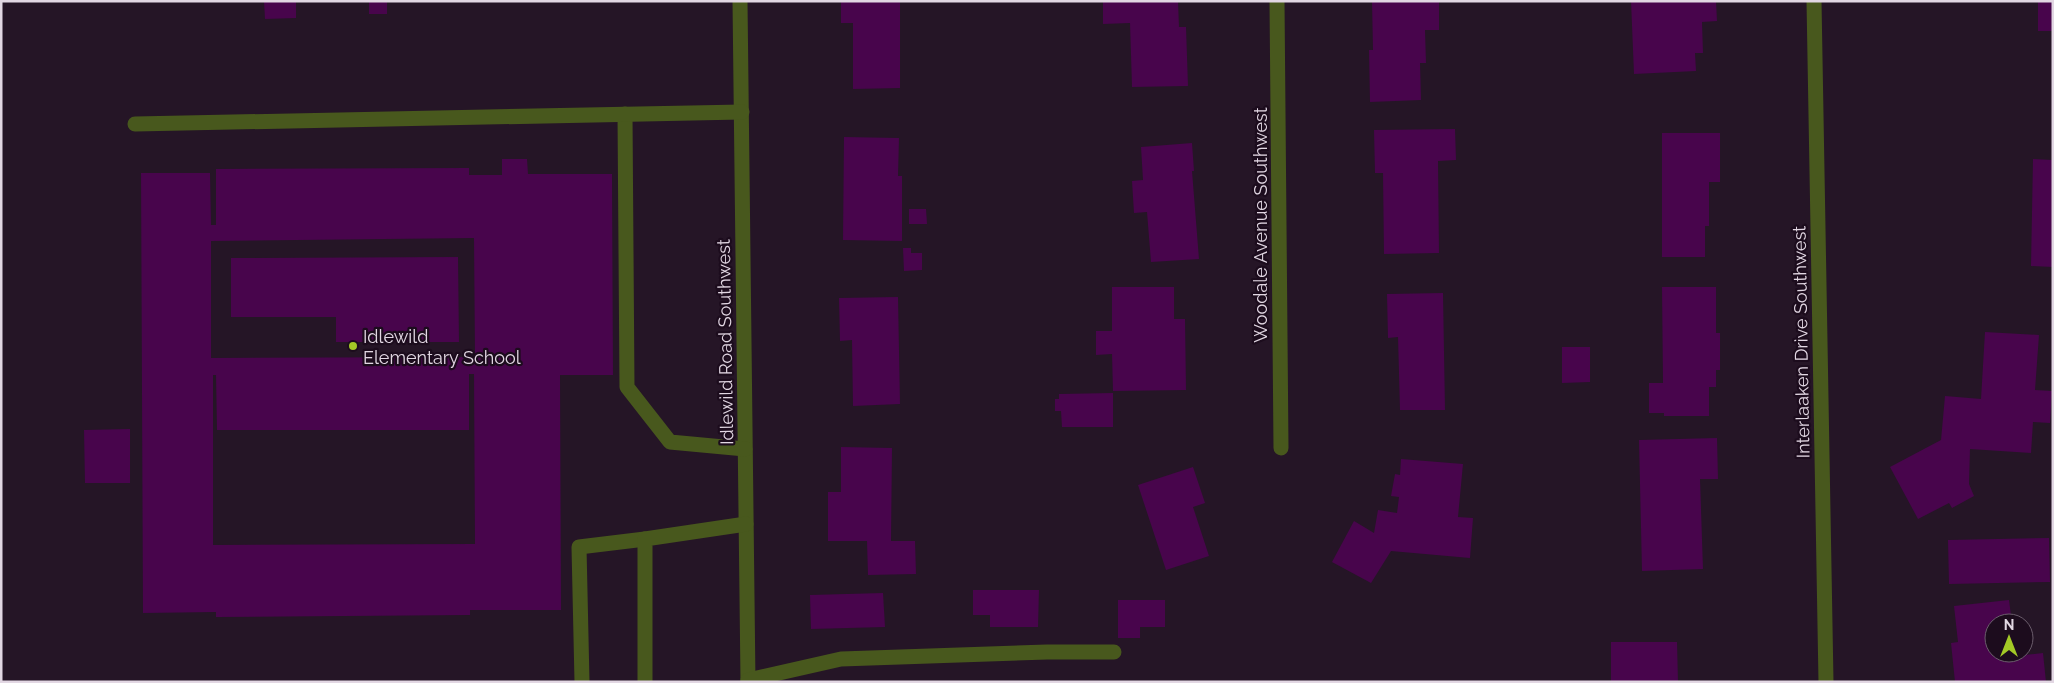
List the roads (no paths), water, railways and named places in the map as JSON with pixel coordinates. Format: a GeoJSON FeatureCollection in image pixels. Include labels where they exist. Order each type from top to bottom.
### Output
{"type":"FeatureCollection","features":[{"type":"Feature","properties":{"kind":"street","name":"Idlewild Road Southwest"},"geometry":{"type":"LineString","coordinates":[[740,1],[748,681]]}},
{"type":"Feature","properties":{"kind":"street","name":"Woodale Avenue Southwest"},"geometry":{"type":"LineString","coordinates":[[1277,1],[1281,448]]}},
{"type":"Feature","properties":{"kind":"street","name":"Interlaaken Drive Southwest"},"geometry":{"type":"LineString","coordinates":[[1814,1],[1826,682]]}},
{"type":"Feature","properties":{"kind":"street"},"geometry":{"type":"LineString","coordinates":[[135,124],[742,112]]}},
{"type":"Feature","properties":{"kind":"street"},"geometry":{"type":"LineString","coordinates":[[625,114],[626,387],[670,442],[745,450]]}},
{"type":"Feature","properties":{"kind":"street"},"geometry":{"type":"LineString","coordinates":[[582,682],[580,547],[746,524]]}},
{"type":"Feature","properties":{"kind":"street"},"geometry":{"type":"LineString","coordinates":[[645,539],[645,682]]}},
{"type":"Feature","properties":{"kind":"street"},"geometry":{"type":"LineString","coordinates":[[748,681],[840,659],[1047,652],[1114,652]]}},
{"type":"Feature","properties":{"kind":"place","name":"Idlewild Elementary School"},"geometry":{"type":"Point","coordinates":[353,346]}}]}
